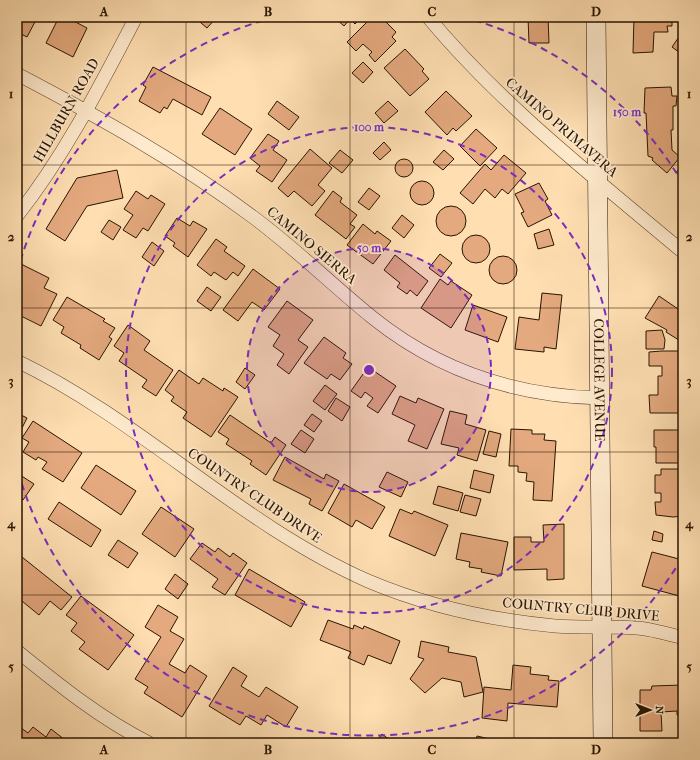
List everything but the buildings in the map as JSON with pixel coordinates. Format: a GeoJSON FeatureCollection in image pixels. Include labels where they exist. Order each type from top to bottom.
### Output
{"type":"FeatureCollection","features":[{"type":"Feature","properties":{"kind":"street","name":"HILLBURN ROAD"},"geometry":{"type":"LineString","coordinates":[[17,216],[33,196],[58,159],[87,110],[136,17]]}},
{"type":"Feature","properties":{"kind":"street","name":"CAMINO PRIMAVERA"},"geometry":{"type":"LineString","coordinates":[[428,17],[451,44],[491,86],[534,126],[683,252]]}},
{"type":"Feature","properties":{"kind":"street","name":"COLLEGE AVENUE"},"geometry":{"type":"LineString","coordinates":[[596,17],[603,743]]}},
{"type":"Feature","properties":{"kind":"street","name":"CAMINO SIERRA"},"geometry":{"type":"LineString","coordinates":[[17,74],[87,110],[144,143],[200,179],[254,217],[300,254],[373,318],[402,340],[469,374],[504,386],[540,393],[600,398]]}},
{"type":"Feature","properties":{"kind":"street","name":"COUNTRY CLUB DRIVE"},"geometry":{"type":"LineString","coordinates":[[17,361],[76,394],[111,417],[278,533],[322,559],[368,581],[456,610],[506,620],[556,626],[638,628],[663,632],[683,638]]}},
{"type":"Feature","properties":{"kind":"street"},"geometry":{"type":"LineString","coordinates":[[17,651],[63,689],[100,714],[149,743]]}}]}
